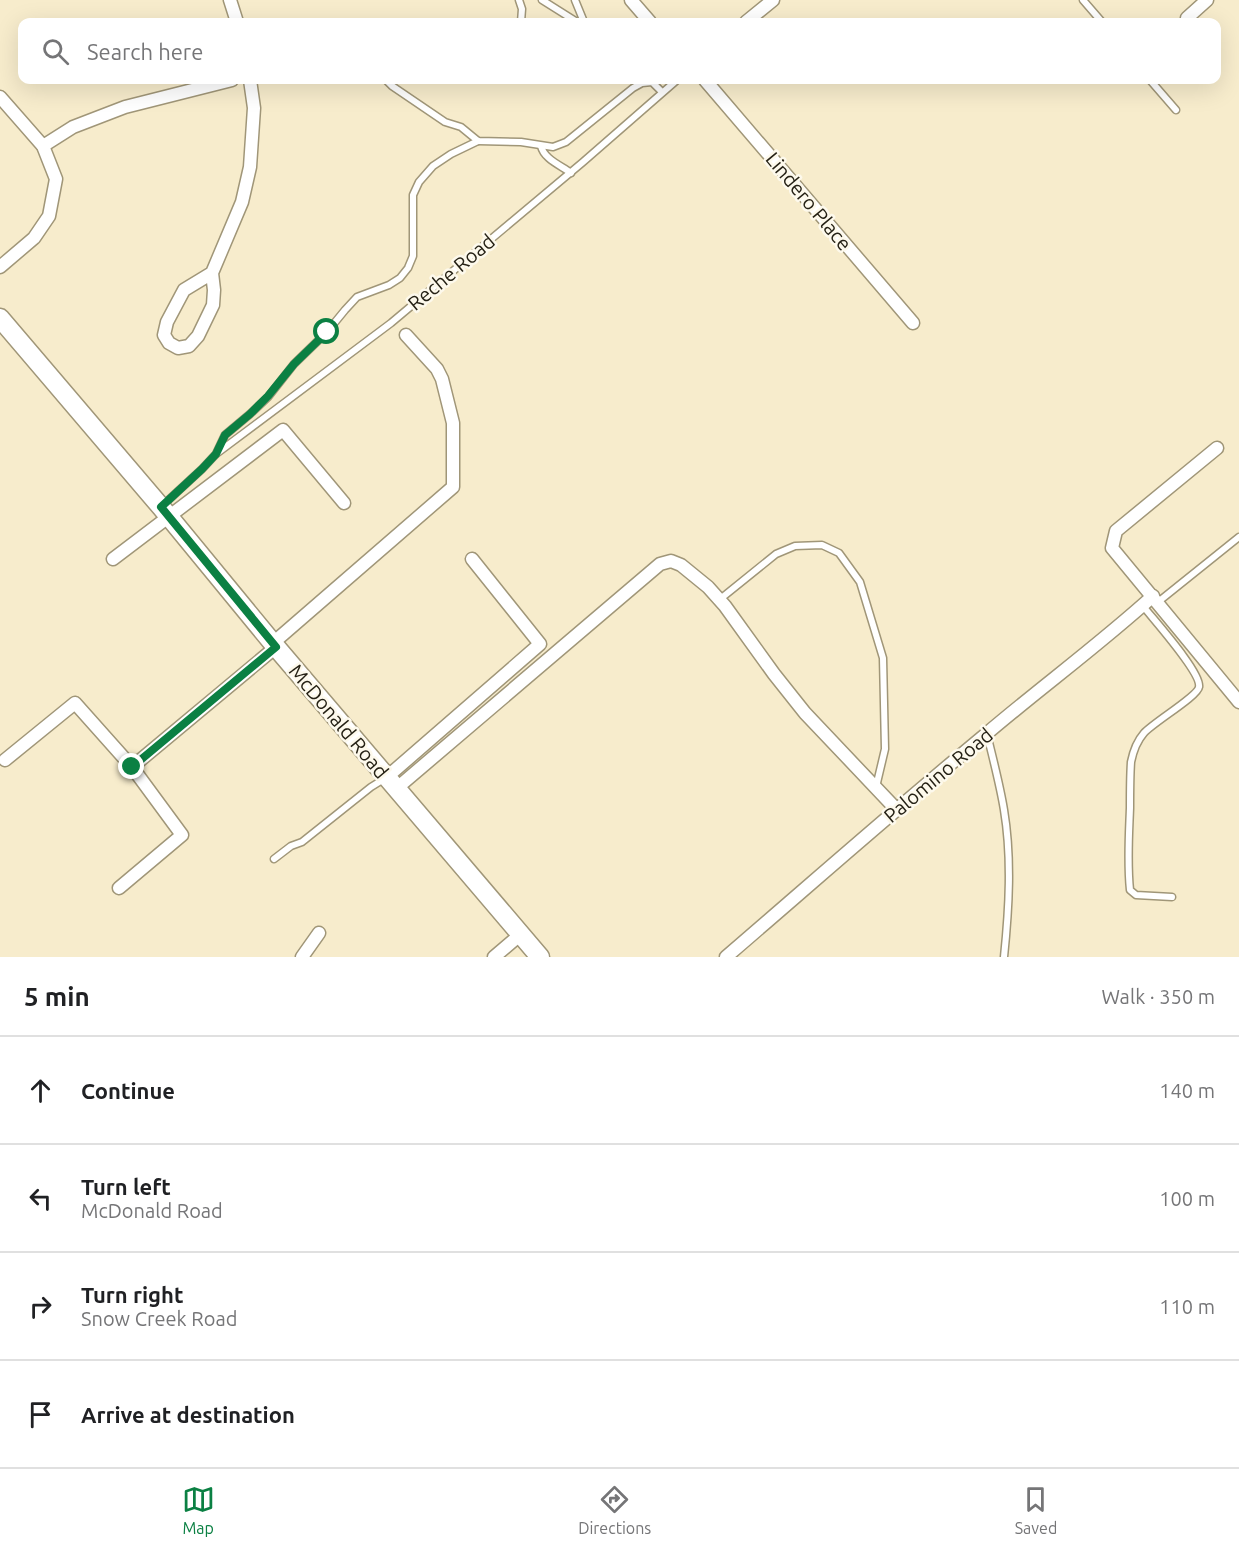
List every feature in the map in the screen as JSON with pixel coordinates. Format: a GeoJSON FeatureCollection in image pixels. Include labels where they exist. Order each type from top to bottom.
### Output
{"type":"FeatureCollection","features":[{"type":"Feature","properties":{"kind":"street"},"geometry":{"type":"LineString","coordinates":[[230,0],[236,18]]}},
{"type":"Feature","properties":{"kind":"street"},"geometry":{"type":"LineString","coordinates":[[631,0],[647,18]]}},
{"type":"Feature","properties":{"kind":"street"},"geometry":{"type":"LineString","coordinates":[[751,18],[773,0]]}},
{"type":"Feature","properties":{"kind":"street"},"geometry":{"type":"LineString","coordinates":[[1187,18],[1207,0]]}},
{"type":"Feature","properties":{"kind":"street"},"geometry":{"type":"LineString","coordinates":[[43,146],[73,127],[125,107],[216,84]]}},
{"type":"Feature","properties":{"kind":"street"},"geometry":{"type":"LineString","coordinates":[[212,273],[184,290],[167,322],[164,335],[169,343],[178,348],[189,346],[198,336],[213,305],[212,273],[242,202],[250,167],[254,108],[251,84]]}},
{"type":"Feature","properties":{"kind":"street","name":"Lindero Place"},"geometry":{"type":"LineString","coordinates":[[708,84],[913,323]]}},
{"type":"Feature","properties":{"kind":"street"},"geometry":{"type":"LineString","coordinates":[[0,97],[43,146],[56,179],[49,216],[34,238],[0,267]]}},
{"type":"Feature","properties":{"kind":"street","name":"McDonald Road"},"geometry":{"type":"LineString","coordinates":[[2,323],[165,512],[540,957]]}},
{"type":"Feature","properties":{"kind":"street"},"geometry":{"type":"LineString","coordinates":[[132,767],[275,645],[453,487],[453,423],[442,379],[437,369],[406,335]]}},
{"type":"Feature","properties":{"kind":"street"},"geometry":{"type":"LineString","coordinates":[[113,559],[165,512],[283,430],[344,503]]}},
{"type":"Feature","properties":{"kind":"street"},"geometry":{"type":"LineString","coordinates":[[1217,448],[1116,531],[1112,548],[1239,702]]}},
{"type":"Feature","properties":{"kind":"street"},"geometry":{"type":"LineString","coordinates":[[392,783],[540,644],[472,560]]}},
{"type":"Feature","properties":{"kind":"street"},"geometry":{"type":"LineString","coordinates":[[392,783],[660,564],[670,561],[681,565],[708,587],[805,712],[896,809]]}},
{"type":"Feature","properties":{"kind":"street","name":"Palomino Road"},"geometry":{"type":"LineString","coordinates":[[726,957],[986,733],[1143,606],[1155,599]]}},
{"type":"Feature","properties":{"kind":"street"},"geometry":{"type":"LineString","coordinates":[[4,760],[75,703],[132,767],[182,834],[120,888]]}},
{"type":"Feature","properties":{"kind":"street"},"geometry":{"type":"LineString","coordinates":[[302,957],[319,933]]}},
{"type":"Feature","properties":{"kind":"street"},"geometry":{"type":"LineString","coordinates":[[494,957],[521,934]]}},
{"type":"Feature","properties":{"kind":"lane"},"geometry":{"type":"LineString","coordinates":[[519,0],[522,9],[521,18]]}},
{"type":"Feature","properties":{"kind":"lane"},"geometry":{"type":"LineString","coordinates":[[542,0],[571,18]]}},
{"type":"Feature","properties":{"kind":"lane"},"geometry":{"type":"LineString","coordinates":[[575,0],[582,18]]}},
{"type":"Feature","properties":{"kind":"lane"},"geometry":{"type":"LineString","coordinates":[[1083,0],[1099,18]]}},
{"type":"Feature","properties":{"kind":"lane"},"geometry":{"type":"LineString","coordinates":[[390,84],[436,117],[460,127],[478,141]]}},
{"type":"Feature","properties":{"kind":"lane"},"geometry":{"type":"LineString","coordinates":[[165,512],[216,454],[225,435],[268,396],[294,364],[327,332],[357,297],[389,285],[400,278],[408,268],[413,256],[413,195],[419,182],[434,166],[451,154],[478,141],[521,142],[553,147],[566,142],[640,84]]}},
{"type":"Feature","properties":{"kind":"lane"},"geometry":{"type":"LineString","coordinates":[[654,84],[662,92]]}},
{"type":"Feature","properties":{"kind":"lane","name":"Reche Road"},"geometry":{"type":"LineString","coordinates":[[216,454],[391,323],[672,84]]}},
{"type":"Feature","properties":{"kind":"lane"},"geometry":{"type":"LineString","coordinates":[[1153,84],[1176,110]]}},
{"type":"Feature","properties":{"kind":"lane"},"geometry":{"type":"LineString","coordinates":[[541,146],[546,156],[571,172]]}},
{"type":"Feature","properties":{"kind":"lane","name":"Palomino Road"},"geometry":{"type":"LineString","coordinates":[[1155,599],[1239,537]]}},
{"type":"Feature","properties":{"kind":"lane"},"geometry":{"type":"LineString","coordinates":[[719,600],[776,554],[795,546],[822,545],[839,553],[860,582],[883,658],[885,749],[875,787]]}},
{"type":"Feature","properties":{"kind":"lane"},"geometry":{"type":"LineString","coordinates":[[1143,606],[1189,663],[1200,683],[1196,694],[1143,734],[1137,743],[1132,761],[1127,869],[1130,890],[1136,895],[1172,897]]}},
{"type":"Feature","properties":{"kind":"lane"},"geometry":{"type":"LineString","coordinates":[[986,733],[1004,808],[1008,837],[1009,884],[1004,957]]}},
{"type":"Feature","properties":{"kind":"lane"},"geometry":{"type":"LineString","coordinates":[[274,859],[291,846],[302,842],[370,787],[392,783]]}},
{"type":"Feature","properties":{"kind":"route"},"geometry":{"type":"LineString","coordinates":[[132,767],[276,647],[161,507],[202,469],[216,454],[225,435],[268,396],[294,364],[309,352],[327,332]]}}]}
